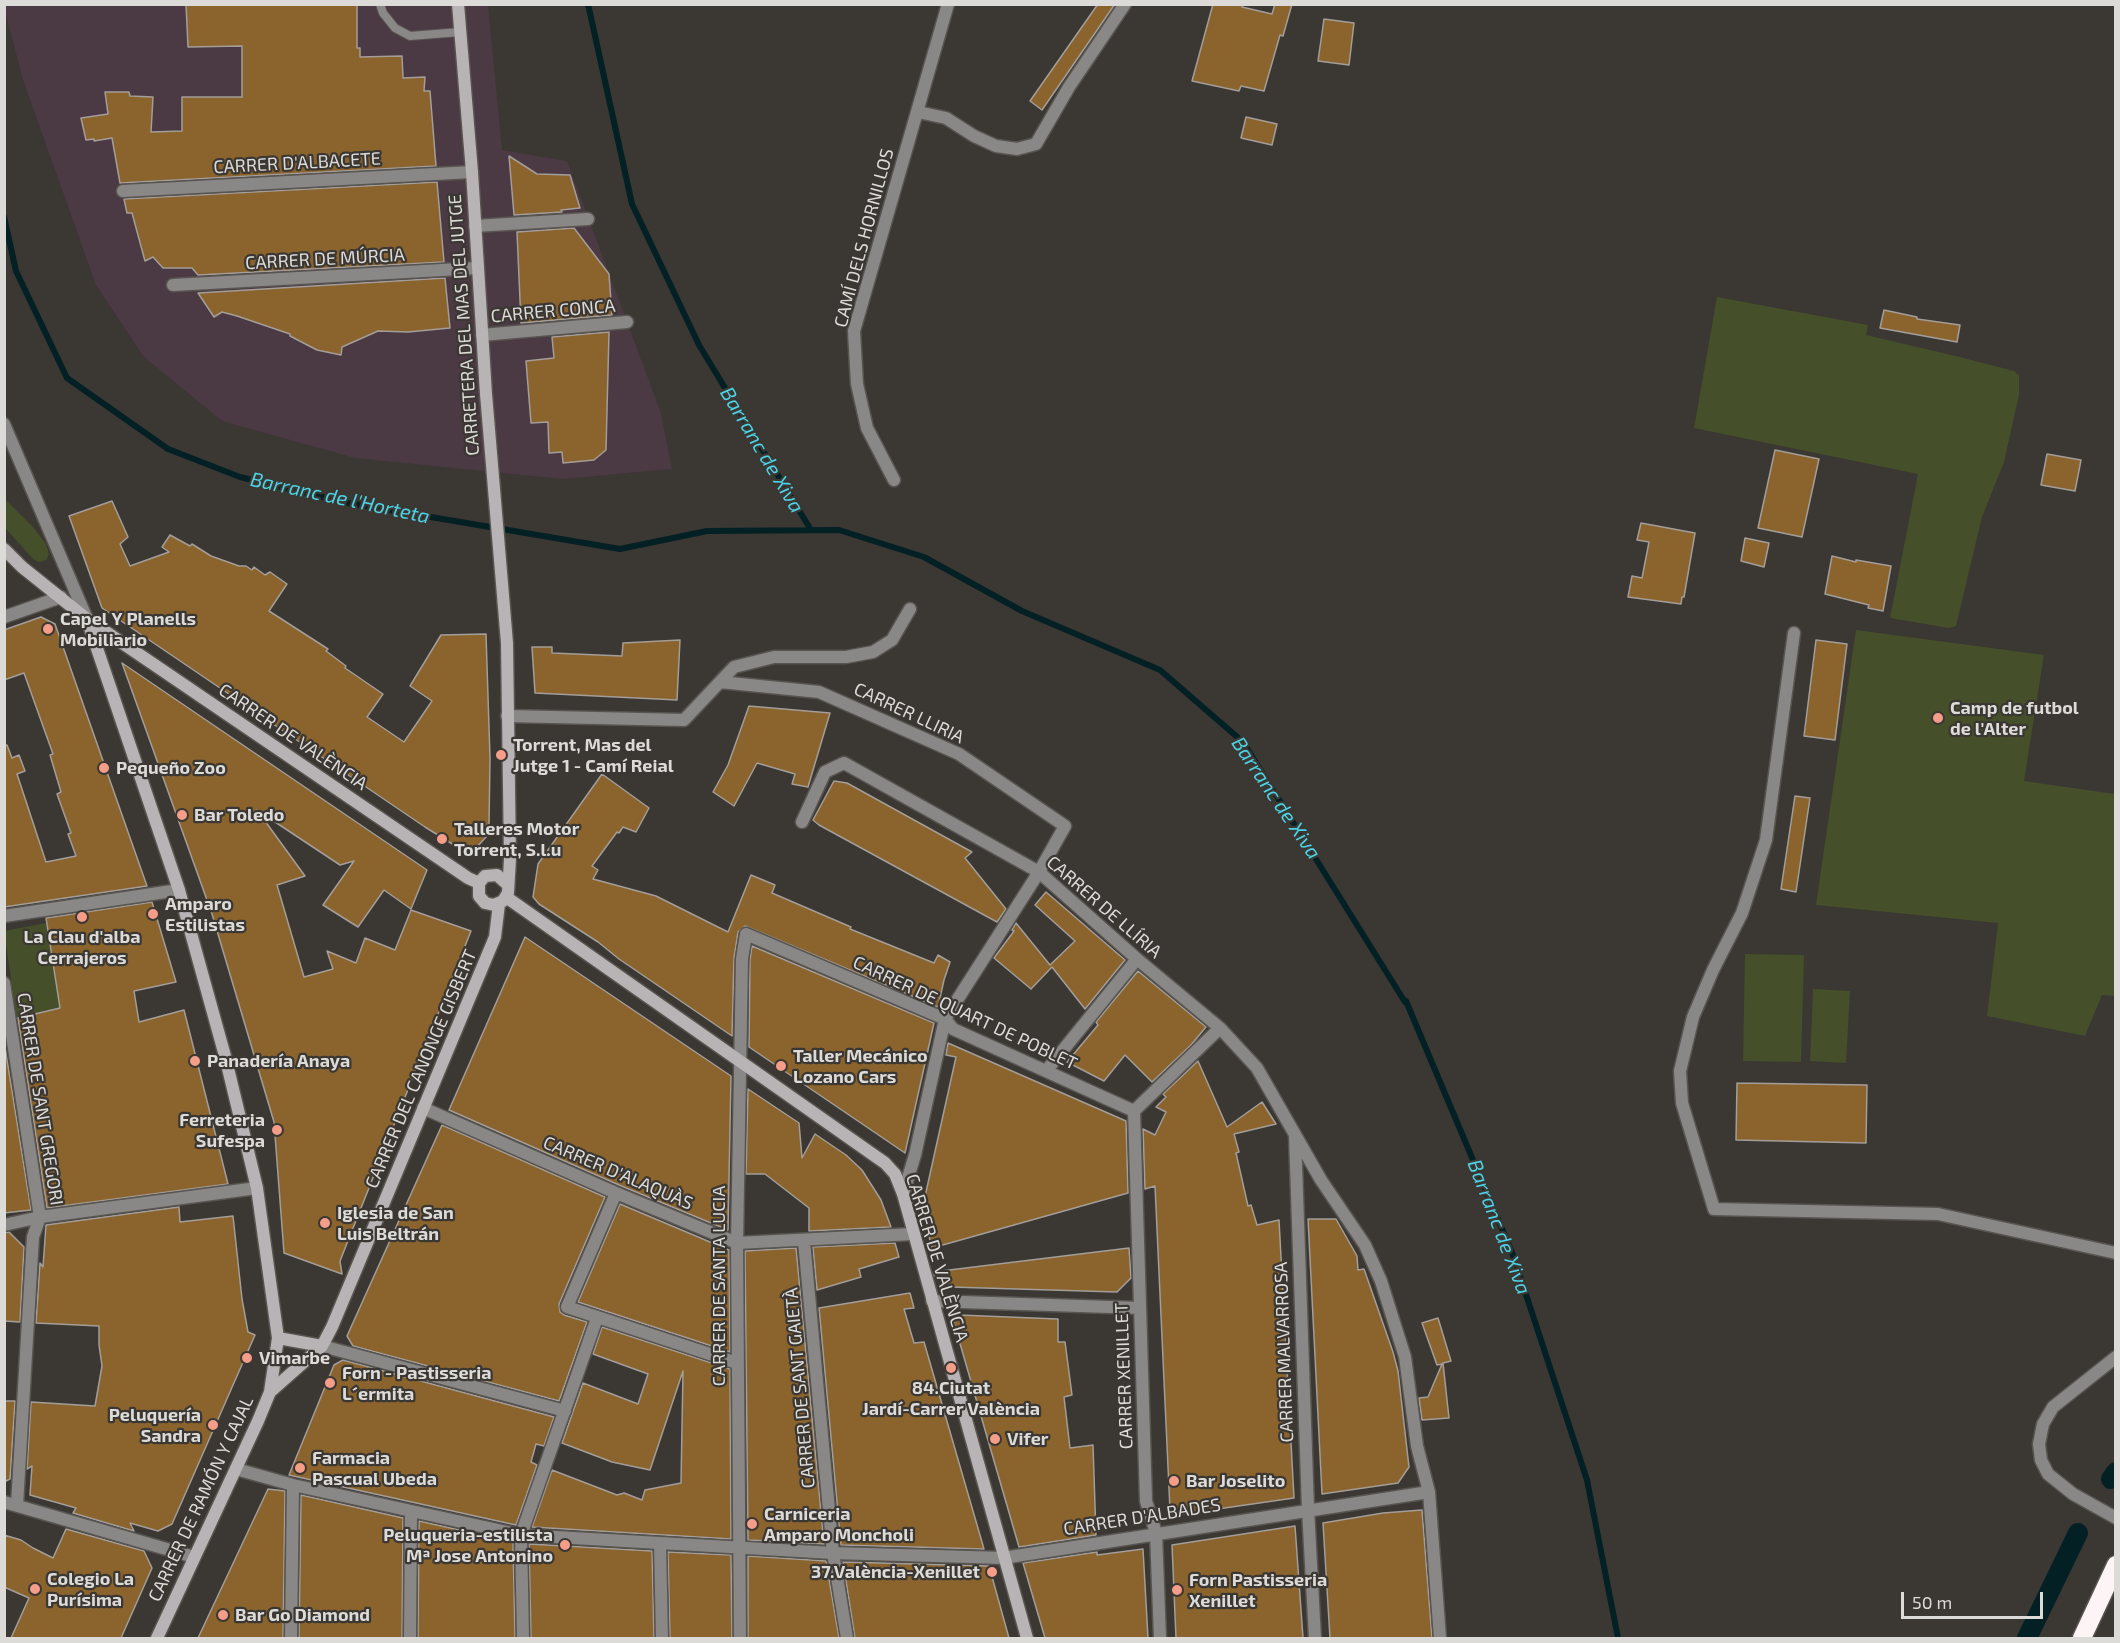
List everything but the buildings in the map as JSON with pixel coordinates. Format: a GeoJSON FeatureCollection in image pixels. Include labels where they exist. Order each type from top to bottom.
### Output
{"type":"FeatureCollection","features":[{"type":"Feature","properties":{"kind":"highway"},"geometry":{"type":"LineString","coordinates":[[2082,1638],[2115,1565]]}},
{"type":"Feature","properties":{"kind":"street","name":"CARRETERA DEL MAS DEL JUTGE"},"geometry":{"type":"LineString","coordinates":[[458,4],[472,172],[486,394],[507,644],[510,860],[507,884]]}},
{"type":"Feature","properties":{"kind":"street","name":"CAMÍ DELS HORNILLOS"},"geometry":{"type":"LineString","coordinates":[[894,480],[867,428],[857,384],[854,331],[948,4]]}},
{"type":"Feature","properties":{"kind":"street"},"geometry":{"type":"LineString","coordinates":[[918,112],[946,118],[974,136],[996,146],[1017,149],[1036,144],[1069,87],[1125,4]]}},
{"type":"Feature","properties":{"kind":"street","name":"CARRER D'ALBACETE"},"geometry":{"type":"LineString","coordinates":[[123,191],[472,172]]}},
{"type":"Feature","properties":{"kind":"street"},"geometry":{"type":"LineString","coordinates":[[475,226],[588,219]]}},
{"type":"Feature","properties":{"kind":"street","name":"CARRER DE MÚRCIA"},"geometry":{"type":"LineString","coordinates":[[173,285],[478,268]]}},
{"type":"Feature","properties":{"kind":"street","name":"CARRER CONCA"},"geometry":{"type":"LineString","coordinates":[[482,335],[627,322]]}},
{"type":"Feature","properties":{"kind":"street"},"geometry":{"type":"LineString","coordinates":[[4,423],[87,619]]}},
{"type":"Feature","properties":{"kind":"street","name":"CARRER DE VALÈNCIA"},"geometry":{"type":"LineString","coordinates":[[4,549],[22,567],[87,619],[468,878],[479,883]]}},
{"type":"Feature","properties":{"kind":"street"},"geometry":{"type":"LineString","coordinates":[[4,617],[61,597]]}},
{"type":"Feature","properties":{"kind":"street"},"geometry":{"type":"LineString","coordinates":[[507,716],[684,720],[734,667],[774,657],[846,657],[873,652],[892,639],[910,609]]}},
{"type":"Feature","properties":{"kind":"street","name":"CARRER DE RAMÓN Y CAJAL"},"geometry":{"type":"LineString","coordinates":[[87,619],[179,890],[225,1056],[257,1188],[278,1338],[270,1392],[157,1638]]}},
{"type":"Feature","properties":{"kind":"street"},"geometry":{"type":"LineString","coordinates":[[1794,633],[1766,840],[1742,913],[1713,970],[1693,1017],[1680,1071],[1682,1103],[1714,1209],[1938,1214],[2115,1252]]}},
{"type":"Feature","properties":{"kind":"street","name":"CARRER LLIRIA"},"geometry":{"type":"LineString","coordinates":[[720,682],[819,692],[959,754],[1065,826],[1039,872]]}},
{"type":"Feature","properties":{"kind":"street","name":"CARRER DE LLÍRIA"},"geometry":{"type":"LineString","coordinates":[[802,822],[825,772],[844,763],[1039,872],[1137,959],[1220,1028],[1257,1068],[1321,1180],[1365,1245],[1380,1281],[1405,1357],[1417,1446],[1429,1492],[1440,1638]]}},
{"type":"Feature","properties":{"kind":"street"},"geometry":{"type":"LineString","coordinates":[[903,1194],[915,1155],[945,1019],[1039,872]]}},
{"type":"Feature","properties":{"kind":"street"},"geometry":{"type":"LineString","coordinates":[[493,874],[502,877],[507,884],[503,900],[489,905],[481,900],[477,892],[479,883],[485,876],[493,874]]}},
{"type":"Feature","properties":{"kind":"street"},"geometry":{"type":"LineString","coordinates":[[4,916],[179,890]]}},
{"type":"Feature","properties":{"kind":"street","name":"CARRER DE VALÈNCIA"},"geometry":{"type":"LineString","coordinates":[[503,900],[885,1163],[895,1174],[903,1194],[1027,1638]]}},
{"type":"Feature","properties":{"kind":"street","name":"CARRER DEL CANONGE GISBERT"},"geometry":{"type":"LineString","coordinates":[[270,1392],[322,1346],[336,1318],[495,937],[503,900]]}},
{"type":"Feature","properties":{"kind":"street","name":"CARRER DE QUART DE POBLET"},"geometry":{"type":"LineString","coordinates":[[746,934],[945,1019],[954,1029],[1134,1111]]}},
{"type":"Feature","properties":{"kind":"street","name":"CARRER DE SANTA LUCIA"},"geometry":{"type":"LineString","coordinates":[[740,1638],[736,1363],[737,1243],[742,959],[746,934]]}},
{"type":"Feature","properties":{"kind":"street"},"geometry":{"type":"LineString","coordinates":[[1046,1071],[1137,959]]}},
{"type":"Feature","properties":{"kind":"street","name":"CARRER DE SANT GREGORI"},"geometry":{"type":"LineString","coordinates":[[4,983],[40,1218],[33,1237],[11,1504]]}},
{"type":"Feature","properties":{"kind":"street"},"geometry":{"type":"LineString","coordinates":[[1134,1111],[1220,1028]]}},
{"type":"Feature","properties":{"kind":"street","name":"CARRER D'ALAQUÀS"},"geometry":{"type":"LineString","coordinates":[[423,1108],[616,1193],[737,1243],[913,1234]]}},
{"type":"Feature","properties":{"kind":"street","name":"CARRER XENILLET"},"geometry":{"type":"LineString","coordinates":[[1134,1111],[1146,1501],[1156,1533],[1160,1638]]}},
{"type":"Feature","properties":{"kind":"street","name":"CARRER MALVARROSA"},"geometry":{"type":"LineString","coordinates":[[1295,1136],[1308,1509],[1315,1638]]}},
{"type":"Feature","properties":{"kind":"street"},"geometry":{"type":"LineString","coordinates":[[4,1225],[257,1188]]}},
{"type":"Feature","properties":{"kind":"street"},"geometry":{"type":"LineString","coordinates":[[616,1193],[567,1307],[736,1363]]}},
{"type":"Feature","properties":{"kind":"street","name":"CARRER DE SANT GAIETÀ"},"geometry":{"type":"LineString","coordinates":[[804,1241],[834,1554],[847,1638]]}},
{"type":"Feature","properties":{"kind":"street"},"geometry":{"type":"LineString","coordinates":[[932,1300],[1140,1308]]}},
{"type":"Feature","properties":{"kind":"street"},"geometry":{"type":"LineString","coordinates":[[523,1638],[521,1535],[597,1318]]}},
{"type":"Feature","properties":{"kind":"street"},"geometry":{"type":"LineString","coordinates":[[278,1338],[322,1346],[565,1411]]}},
{"type":"Feature","properties":{"kind":"street"},"geometry":{"type":"LineString","coordinates":[[2115,1357],[2053,1407],[2043,1424],[2039,1444],[2041,1460],[2048,1474],[2073,1494],[2115,1518]]}},
{"type":"Feature","properties":{"kind":"street","name":"CARRER D'ALBADES"},"geometry":{"type":"LineString","coordinates":[[236,1470],[411,1512],[521,1535],[834,1554],[1003,1558],[1429,1492]]}},
{"type":"Feature","properties":{"kind":"street"},"geometry":{"type":"LineString","coordinates":[[291,1638],[293,1485]]}},
{"type":"Feature","properties":{"kind":"street"},"geometry":{"type":"LineString","coordinates":[[11,1504],[194,1557]]}},
{"type":"Feature","properties":{"kind":"street"},"geometry":{"type":"LineString","coordinates":[[410,1638],[411,1512]]}},
{"type":"Feature","properties":{"kind":"street"},"geometry":{"type":"LineString","coordinates":[[660,1544],[662,1638]]}},
{"type":"Feature","properties":{"kind":"lane"},"geometry":{"type":"LineString","coordinates":[[380,4],[383,13],[395,28],[410,36],[460,32]]}},
{"type":"Feature","properties":{"kind":"shaded area"},"geometry":{"type":"Polygon","coordinates":[[[4,5],[488,5],[502,150],[567,161],[661,413],[672,469],[562,479],[355,458],[222,421],[143,356],[96,285],[23,80],[4,5]]]}},
{"type":"Feature","properties":{"kind":"green space"},"geometry":{"type":"Polygon","coordinates":[[[1717,297],[1868,325],[1866,335],[2014,371],[2019,375],[2019,395],[2004,462],[1982,517],[1956,626],[1949,628],[1890,618],[1918,474],[1694,428],[1717,297]]]}},
{"type":"Feature","properties":{"kind":"green space"},"geometry":{"type":"Polygon","coordinates":[[[4,498],[33,527],[46,544],[49,554],[46,560],[40,562],[34,560],[5,528],[4,498]]]}},
{"type":"Feature","properties":{"kind":"green space","name":"Camp de futbol de l'Alter"},"geometry":{"type":"Polygon","coordinates":[[[1856,630],[2044,655],[2024,781],[2115,794],[2115,996],[2102,995],[2085,1036],[1987,1016],[1998,923],[1816,905],[1856,630]]]}},
{"type":"Feature","properties":{"kind":"green space"},"geometry":{"type":"Polygon","coordinates":[[[46,923],[60,1008],[17,1018],[4,931],[46,923]]]}},
{"type":"Feature","properties":{"kind":"green space"},"geometry":{"type":"Polygon","coordinates":[[[1745,954],[1804,955],[1801,1062],[1743,1061],[1745,954]]]}},
{"type":"Feature","properties":{"kind":"green space"},"geometry":{"type":"Polygon","coordinates":[[[1813,989],[1850,991],[1846,1063],[1810,1061],[1813,989]]]}},
{"type":"Feature","properties":{"kind":"waterway","name":"Barranc de Xiva"},"geometry":{"type":"LineString","coordinates":[[588,4],[632,204],[699,345],[811,530]]}},
{"type":"Feature","properties":{"kind":"waterway","name":"Barranc de Xiva"},"geometry":{"type":"LineString","coordinates":[[4,217],[16,271],[67,378],[168,449],[240,477],[348,503],[620,549],[707,531],[839,530],[924,557],[1022,611],[1160,670],[1243,742],[1406,1001],[1513,1255],[1587,1480],[1618,1638]]}},
{"type":"Feature","properties":{"kind":"waterway"},"geometry":{"type":"LineString","coordinates":[[2111,1479],[2116,1472]]}},
{"type":"Feature","properties":{"kind":"waterway"},"geometry":{"type":"LineString","coordinates":[[2027,1638],[2078,1533]]}},
{"type":"Feature","properties":{"kind":"place","name":"Capel Y Planells Mobiliario"},"geometry":{"type":"Point","coordinates":[48,629]}},
{"type":"Feature","properties":{"kind":"place","name":"Camp de futbol de l'Alter"},"geometry":{"type":"Point","coordinates":[1938,718]}},
{"type":"Feature","properties":{"kind":"place","name":"Torrent, Mas del Jutge 1 - Camí Reial"},"geometry":{"type":"Point","coordinates":[501,755]}},
{"type":"Feature","properties":{"kind":"place","name":"Pequeño Zoo"},"geometry":{"type":"Point","coordinates":[104,768]}},
{"type":"Feature","properties":{"kind":"place","name":"Bar Toledo"},"geometry":{"type":"Point","coordinates":[182,815]}},
{"type":"Feature","properties":{"kind":"place","name":"Talleres Motor Torrent, S.l.u"},"geometry":{"type":"Point","coordinates":[442,839]}},
{"type":"Feature","properties":{"kind":"place","name":"Amparo Estilistas"},"geometry":{"type":"Point","coordinates":[153,914]}},
{"type":"Feature","properties":{"kind":"place","name":"La Clau d'alba Cerrajeros"},"geometry":{"type":"Point","coordinates":[82,917]}},
{"type":"Feature","properties":{"kind":"place","name":"Panadería Anaya"},"geometry":{"type":"Point","coordinates":[195,1061]}},
{"type":"Feature","properties":{"kind":"place","name":"Taller Mecánico Lozano Cars"},"geometry":{"type":"Point","coordinates":[781,1066]}},
{"type":"Feature","properties":{"kind":"place","name":"Ferreteria Sufespa"},"geometry":{"type":"Point","coordinates":[277,1130]}},
{"type":"Feature","properties":{"kind":"place","name":"Iglesia de San Luis Beltrán"},"geometry":{"type":"Point","coordinates":[325,1223]}},
{"type":"Feature","properties":{"kind":"place","name":"Vimarbe"},"geometry":{"type":"Point","coordinates":[247,1358]}},
{"type":"Feature","properties":{"kind":"place","name":"84.Ciutat Jardí-Carrer València"},"geometry":{"type":"Point","coordinates":[951,1368]}},
{"type":"Feature","properties":{"kind":"place","name":"Forn - Pastisseria L´ermita"},"geometry":{"type":"Point","coordinates":[330,1383]}},
{"type":"Feature","properties":{"kind":"place","name":"Peluquería Sandra"},"geometry":{"type":"Point","coordinates":[213,1425]}},
{"type":"Feature","properties":{"kind":"place","name":"Vifer"},"geometry":{"type":"Point","coordinates":[995,1439]}},
{"type":"Feature","properties":{"kind":"place","name":"Farmacia Pascual Ubeda"},"geometry":{"type":"Point","coordinates":[300,1468]}},
{"type":"Feature","properties":{"kind":"place","name":"Bar Joselito"},"geometry":{"type":"Point","coordinates":[1174,1481]}},
{"type":"Feature","properties":{"kind":"place","name":"Carniceria Amparo Moncholi"},"geometry":{"type":"Point","coordinates":[752,1524]}},
{"type":"Feature","properties":{"kind":"place","name":"Peluqueria-estilista Mª Jose Antonino"},"geometry":{"type":"Point","coordinates":[565,1545]}},
{"type":"Feature","properties":{"kind":"place","name":"37.València-Xenillet"},"geometry":{"type":"Point","coordinates":[992,1572]}},
{"type":"Feature","properties":{"kind":"place","name":"Colegio La Purísima"},"geometry":{"type":"Point","coordinates":[35,1589]}},
{"type":"Feature","properties":{"kind":"place","name":"Forn Pastisseria Xenillet"},"geometry":{"type":"Point","coordinates":[1177,1590]}},
{"type":"Feature","properties":{"kind":"place","name":"Bar Go Diamond"},"geometry":{"type":"Point","coordinates":[223,1615]}},
{"type":"Feature","properties":{"kind":"water label","name":"Barranc de l'Horteta"},"geometry":{"type":"Point","coordinates":[340,498]}}]}
